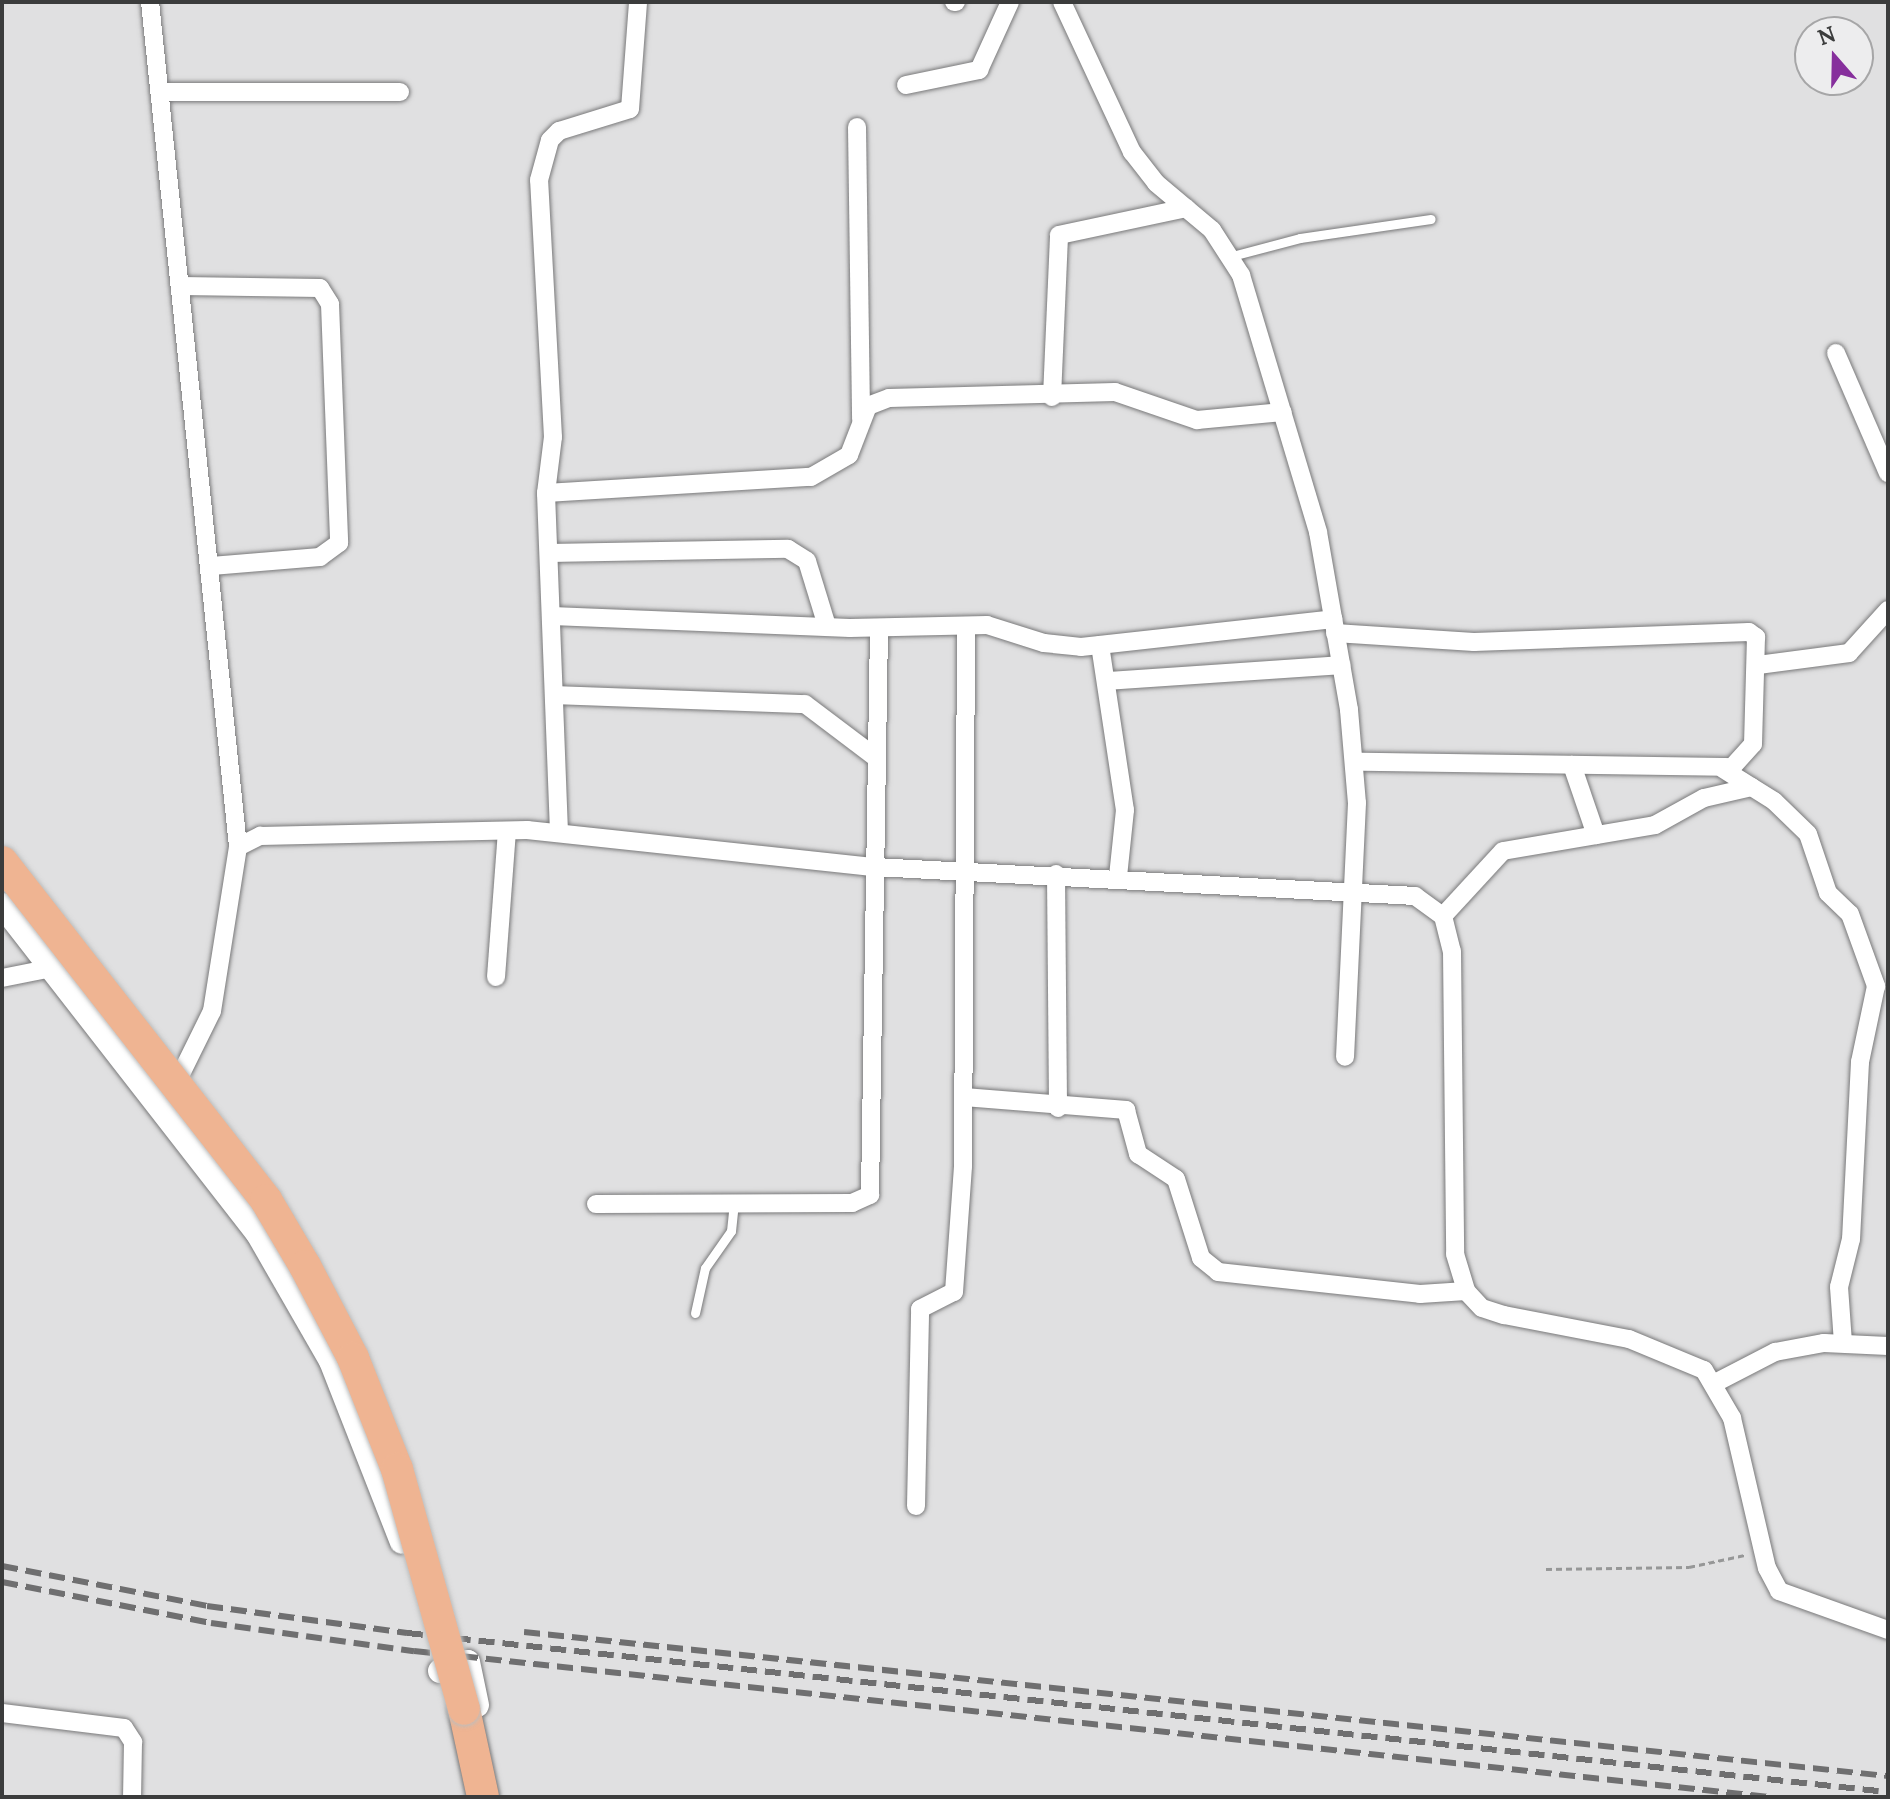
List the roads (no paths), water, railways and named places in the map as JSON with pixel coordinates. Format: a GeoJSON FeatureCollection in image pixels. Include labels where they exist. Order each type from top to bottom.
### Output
{"type":"FeatureCollection","features":[{"type":"Feature","properties":{"kind":"highway"},"geometry":{"type":"LineString","coordinates":[[2,862],[266,1200],[353,1358],[397,1469],[483,1797]]}},
{"type":"Feature","properties":{"kind":"street"},"geometry":{"type":"LineString","coordinates":[[150,2],[238,847],[212,1011],[179,1078]]}},
{"type":"Feature","properties":{"kind":"street"},"geometry":{"type":"LineString","coordinates":[[559,832],[546,493],[553,437],[539,180],[550,140],[559,131],[630,109],[638,2]]}},
{"type":"Feature","properties":{"kind":"street"},"geometry":{"type":"LineString","coordinates":[[906,85],[979,70],[1010,2]]}},
{"type":"Feature","properties":{"kind":"street"},"geometry":{"type":"LineString","coordinates":[[1062,2],[1132,152],[1232,256],[1318,532],[1354,762],[1354,891],[1345,1057]]}},
{"type":"Feature","properties":{"kind":"street"},"geometry":{"type":"LineString","coordinates":[[160,92],[400,92]]}},
{"type":"Feature","properties":{"kind":"street"},"geometry":{"type":"LineString","coordinates":[[857,127],[861,422]]}},
{"type":"Feature","properties":{"kind":"street"},"geometry":{"type":"LineString","coordinates":[[1052,397],[1059,235],[1186,208]]}},
{"type":"Feature","properties":{"kind":"street"},"geometry":{"type":"LineString","coordinates":[[181,286],[320,288],[330,304],[339,543],[320,557],[211,566]]}},
{"type":"Feature","properties":{"kind":"street"},"geometry":{"type":"LineString","coordinates":[[1836,353],[1888,473]]}},
{"type":"Feature","properties":{"kind":"street"},"geometry":{"type":"LineString","coordinates":[[546,493],[793,481],[828,471],[849,455],[861,422],[878,400],[1129,393],[1197,420],[1283,412]]}},
{"type":"Feature","properties":{"kind":"street"},"geometry":{"type":"LineString","coordinates":[[549,553],[788,549],[807,561],[827,626]]}},
{"type":"Feature","properties":{"kind":"street"},"geometry":{"type":"LineString","coordinates":[[1758,665],[1849,653],[1888,610]]}},
{"type":"Feature","properties":{"kind":"street"},"geometry":{"type":"LineString","coordinates":[[552,616],[879,628],[966,626],[1062,646],[1334,626],[1474,642],[1752,632],[1758,665],[1753,744],[1744,759],[1723,769],[1354,762]]}},
{"type":"Feature","properties":{"kind":"street"},"geometry":{"type":"LineString","coordinates":[[916,1506],[920,1309],[954,1292],[964,1097],[966,626]]}},
{"type":"Feature","properties":{"kind":"street"},"geometry":{"type":"LineString","coordinates":[[596,1204],[852,1203],[870,1195],[879,628]]}},
{"type":"Feature","properties":{"kind":"street"},"geometry":{"type":"LineString","coordinates":[[1100,645],[1125,810],[1118,877]]}},
{"type":"Feature","properties":{"kind":"street"},"geometry":{"type":"LineString","coordinates":[[1107,681],[1341,665]]}},
{"type":"Feature","properties":{"kind":"street"},"geometry":{"type":"LineString","coordinates":[[555,695],[805,704],[875,757]]}},
{"type":"Feature","properties":{"kind":"street"},"geometry":{"type":"LineString","coordinates":[[1572,765],[1596,835]]}},
{"type":"Feature","properties":{"kind":"street"},"geometry":{"type":"LineString","coordinates":[[1723,769],[1752,787],[1808,834],[1828,893],[1850,914],[1876,986],[1860,1062],[1851,1239],[1839,1287],[1843,1343]]}},
{"type":"Feature","properties":{"kind":"street"},"geometry":{"type":"LineString","coordinates":[[1443,916],[1503,851],[1665,822],[1704,798],[1752,787]]}},
{"type":"Feature","properties":{"kind":"street"},"geometry":{"type":"LineString","coordinates":[[496,977],[507,831]]}},
{"type":"Feature","properties":{"kind":"street"},"geometry":{"type":"LineString","coordinates":[[238,847],[280,835],[559,832],[875,867],[1118,877],[1415,896],[1443,916],[1452,951],[1455,1254],[1466,1291],[1482,1308],[1504,1315],[1665,1349],[1715,1383],[1745,1460],[1763,1548],[1779,1591],[1888,1630]]}},
{"type":"Feature","properties":{"kind":"street"},"geometry":{"type":"LineString","coordinates":[[2,852],[273,1195],[362,1354],[408,1466],[453,1625],[431,1629]]}},
{"type":"Feature","properties":{"kind":"street"},"geometry":{"type":"LineString","coordinates":[[1056,874],[1058,1108]]}},
{"type":"Feature","properties":{"kind":"street"},"geometry":{"type":"LineString","coordinates":[[2,905],[230,1195],[331,1361],[379,1474],[431,1629],[472,1797]]}},
{"type":"Feature","properties":{"kind":"street"},"geometry":{"type":"LineString","coordinates":[[2,978],[52,968]]}},
{"type":"Feature","properties":{"kind":"street"},"geometry":{"type":"LineString","coordinates":[[964,1097],[1058,1108],[1128,1111],[1138,1154],[1178,1182],[1197,1251],[1210,1269],[1420,1294],[1466,1291]]}},
{"type":"Feature","properties":{"kind":"street"},"geometry":{"type":"LineString","coordinates":[[1715,1383],[1765,1355],[1843,1343],[1888,1346]]}},
{"type":"Feature","properties":{"kind":"street"},"geometry":{"type":"LineString","coordinates":[[440,1670],[468,1662],[497,1797]]}},
{"type":"Feature","properties":{"kind":"street"},"geometry":{"type":"LineString","coordinates":[[2,1713],[124,1728],[133,1742],[132,1797]]}},
{"type":"Feature","properties":{"kind":"lane"},"geometry":{"type":"LineString","coordinates":[[1232,256],[1300,238],[1431,219]]}},
{"type":"Feature","properties":{"kind":"lane"},"geometry":{"type":"LineString","coordinates":[[695,1313],[701,1276],[731,1231],[734,1203]]}},
{"type":"Feature","properties":{"kind":"railway"},"geometry":{"type":"LineString","coordinates":[[2,1566],[207,1606],[407,1633],[1888,1792]]}},
{"type":"Feature","properties":{"kind":"railway"},"geometry":{"type":"LineString","coordinates":[[2,1582],[211,1623],[414,1651],[1769,1797]]}},
{"type":"Feature","properties":{"kind":"railway"},"geometry":{"type":"LineString","coordinates":[[524,1632],[1888,1776]]}}]}
